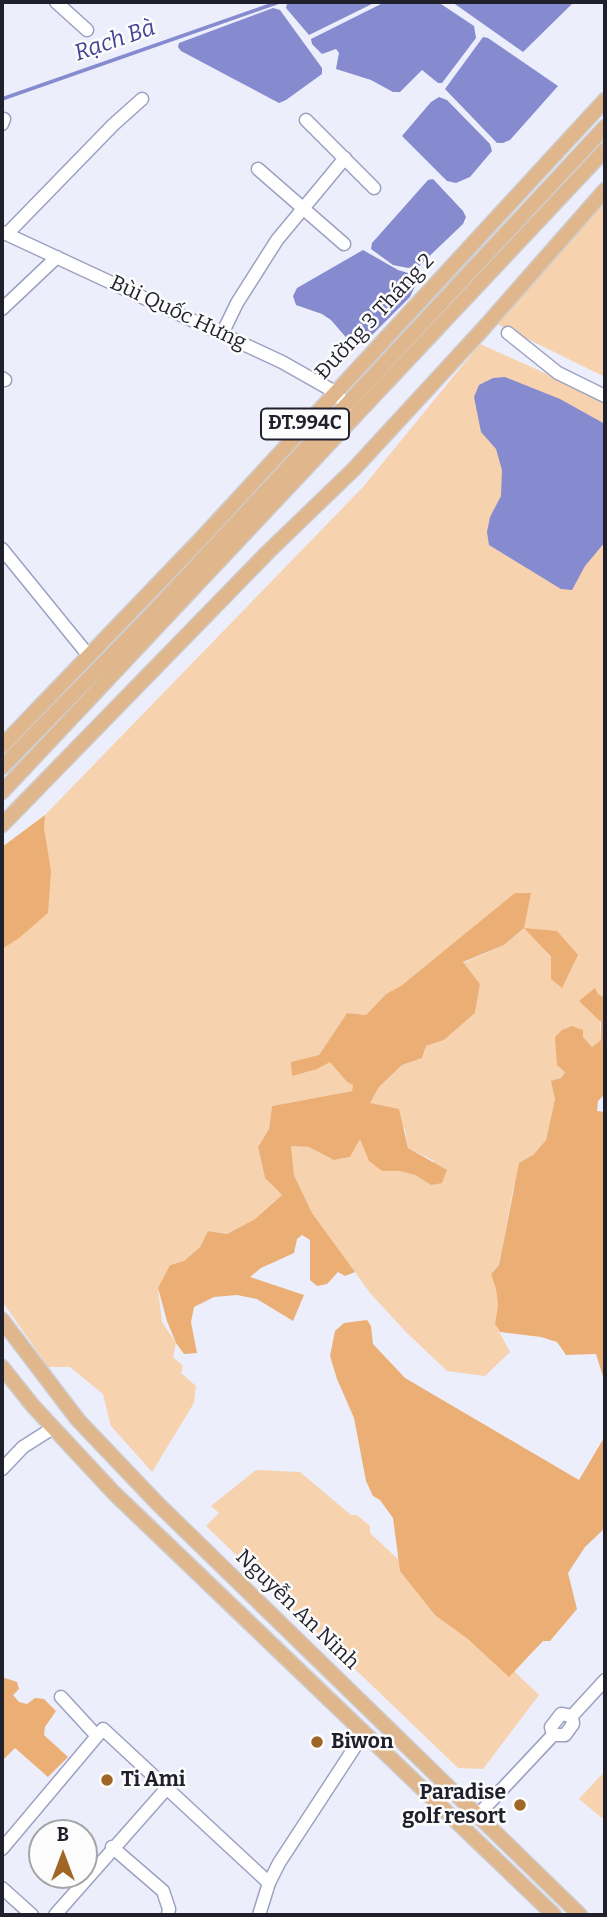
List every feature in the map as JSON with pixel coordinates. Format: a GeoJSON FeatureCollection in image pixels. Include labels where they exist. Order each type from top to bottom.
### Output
{"type":"FeatureCollection","features":[{"type":"Feature","properties":{"kind":"main road","name":"Đường 3 Tháng 2"},"geometry":{"type":"LineString","coordinates":[[2,746],[201,539],[605,100]]}},
{"type":"Feature","properties":{"kind":"main road","name":"Đường 3 Tháng 2"},"geometry":{"type":"LineString","coordinates":[[2,767],[106,663],[605,127]]}},
{"type":"Feature","properties":{"kind":"main road","name":"ĐT.994C"},"geometry":{"type":"LineString","coordinates":[[2,792],[605,150]]}},
{"type":"Feature","properties":{"kind":"main road","name":"ĐT.994C"},"geometry":{"type":"LineString","coordinates":[[2,825],[354,469],[482,330],[605,190]]}},
{"type":"Feature","properties":{"kind":"main road","name":"Nguyễn An Ninh"},"geometry":{"type":"LineString","coordinates":[[4,1328],[78,1420],[158,1504],[580,1915]]}},
{"type":"Feature","properties":{"kind":"main road"},"geometry":{"type":"LineString","coordinates":[[4,1370],[27,1355]]}},
{"type":"Feature","properties":{"kind":"main road","name":"Nguyễn An Ninh"},"geometry":{"type":"LineString","coordinates":[[4,1370],[53,1428],[143,1521],[554,1915]]}},
{"type":"Feature","properties":{"kind":"main road"},"geometry":{"type":"LineString","coordinates":[[143,1521],[158,1504]]}},
{"type":"Feature","properties":{"kind":"main road"},"geometry":{"type":"LineString","coordinates":[[464,1831],[478,1816]]}},
{"type":"Feature","properties":{"kind":"street"},"geometry":{"type":"LineString","coordinates":[[56,2],[87,30]]}},
{"type":"Feature","properties":{"kind":"street"},"geometry":{"type":"LineString","coordinates":[[5,233],[142,99]]}},
{"type":"Feature","properties":{"kind":"street"},"geometry":{"type":"LineString","coordinates":[[306,120],[374,188]]}},
{"type":"Feature","properties":{"kind":"street"},"geometry":{"type":"LineString","coordinates":[[222,334],[237,303],[277,240],[345,158]]}},
{"type":"Feature","properties":{"kind":"street"},"geometry":{"type":"LineString","coordinates":[[258,169],[344,244]]}},
{"type":"Feature","properties":{"kind":"street","name":"Bùi Quốc Hưng"},"geometry":{"type":"LineString","coordinates":[[5,233],[222,334],[335,392],[347,406]]}},
{"type":"Feature","properties":{"kind":"street"},"geometry":{"type":"LineString","coordinates":[[2,309],[57,257]]}},
{"type":"Feature","properties":{"kind":"street"},"geometry":{"type":"LineString","coordinates":[[508,333],[558,373],[605,396]]}},
{"type":"Feature","properties":{"kind":"street"},"geometry":{"type":"LineString","coordinates":[[2,549],[89,656]]}},
{"type":"Feature","properties":{"kind":"street"},"geometry":{"type":"LineString","coordinates":[[2,1469],[23,1447],[53,1428]]}},
{"type":"Feature","properties":{"kind":"street"},"geometry":{"type":"LineString","coordinates":[[478,1816],[553,1735],[551,1727],[561,1714],[572,1716],[604,1685]]}},
{"type":"Feature","properties":{"kind":"street"},"geometry":{"type":"LineString","coordinates":[[61,1697],[167,1788],[269,1883]]}},
{"type":"Feature","properties":{"kind":"street"},"geometry":{"type":"LineString","coordinates":[[2,1849],[100,1732]]}},
{"type":"Feature","properties":{"kind":"street"},"geometry":{"type":"LineString","coordinates":[[260,1915],[269,1883],[279,1863],[364,1733]]}},
{"type":"Feature","properties":{"kind":"street"},"geometry":{"type":"LineString","coordinates":[[55,1915],[112,1847],[167,1788]]}},
{"type":"Feature","properties":{"kind":"street"},"geometry":{"type":"LineString","coordinates":[[112,1847],[163,1892],[169,1909],[168,1915]]}},
{"type":"Feature","properties":{"kind":"street"},"geometry":{"type":"LineString","coordinates":[[2,1888],[32,1915]]}},
{"type":"Feature","properties":{"kind":"shaded area"},"geometry":{"type":"Polygon","coordinates":[[[605,201],[605,377],[493,322],[605,201]]]}},
{"type":"Feature","properties":{"kind":"shaded area"},"geometry":{"type":"Polygon","coordinates":[[[480,344],[605,400],[605,998],[598,994],[601,1040],[592,1047],[583,1037],[561,1078],[552,1081],[555,1099],[546,1140],[533,1155],[513,1190],[499,1265],[491,1274],[498,1305],[495,1324],[510,1352],[485,1376],[447,1371],[370,1293],[312,1213],[294,1175],[291,1146],[309,1147],[335,1160],[350,1157],[360,1138],[369,1160],[382,1171],[415,1175],[431,1185],[434,1161],[408,1148],[405,1129],[370,1103],[379,1087],[402,1065],[422,1058],[426,1046],[444,1040],[475,1013],[480,984],[463,963],[504,945],[524,928],[386,994],[366,1015],[347,1013],[319,1055],[317,1069],[330,1061],[347,1082],[353,1085],[352,1091],[272,1106],[269,1129],[258,1147],[265,1178],[282,1195],[255,1219],[227,1234],[208,1231],[200,1247],[184,1261],[170,1265],[158,1289],[162,1322],[176,1343],[173,1357],[183,1366],[181,1373],[196,1386],[194,1403],[152,1472],[111,1426],[103,1394],[70,1367],[48,1367],[2,1301],[2,867],[45,815],[363,487],[480,344]],[[525,928],[551,958],[551,978],[564,979],[577,955],[525,928]]]}},
{"type":"Feature","properties":{"kind":"shaded area"},"geometry":{"type":"Polygon","coordinates":[[[45,815],[44,828],[51,871],[48,913],[2,949],[2,847],[45,815]]]}},
{"type":"Feature","properties":{"kind":"shaded area"},"geometry":{"type":"Polygon","coordinates":[[[515,893],[531,893],[524,928],[504,945],[463,962],[480,984],[475,1013],[444,1040],[426,1046],[422,1058],[402,1065],[379,1087],[370,1103],[399,1109],[408,1148],[447,1170],[442,1183],[431,1185],[415,1175],[382,1171],[369,1161],[360,1139],[350,1157],[334,1160],[309,1147],[291,1146],[294,1175],[312,1213],[355,1272],[345,1276],[338,1272],[327,1284],[317,1286],[310,1280],[310,1240],[302,1235],[297,1239],[294,1253],[261,1268],[250,1277],[304,1295],[293,1321],[257,1299],[237,1295],[214,1297],[194,1307],[191,1322],[197,1353],[184,1354],[167,1321],[158,1288],[170,1265],[184,1261],[200,1247],[208,1231],[227,1234],[255,1219],[282,1195],[265,1178],[258,1147],[269,1129],[272,1106],[352,1091],[353,1085],[347,1082],[330,1062],[292,1076],[291,1062],[319,1055],[347,1013],[366,1015],[386,994],[401,986],[515,893]]]}},
{"type":"Feature","properties":{"kind":"shaded area"},"geometry":{"type":"Polygon","coordinates":[[[524,928],[557,931],[578,955],[562,988],[551,979],[551,957],[524,928]]]}},
{"type":"Feature","properties":{"kind":"shaded area"},"geometry":{"type":"Polygon","coordinates":[[[595,988],[598,994],[605,998],[605,1094],[598,1101],[597,1111],[605,1112],[605,1383],[596,1354],[566,1355],[557,1342],[541,1337],[500,1332],[495,1324],[498,1305],[491,1274],[499,1265],[519,1163],[533,1155],[546,1140],[555,1099],[551,1081],[561,1078],[565,1072],[557,1065],[555,1037],[572,1026],[583,1030],[583,1037],[592,1047],[601,1040],[601,1022],[579,1001],[595,988]]]}},
{"type":"Feature","properties":{"kind":"shaded area"},"geometry":{"type":"Polygon","coordinates":[[[367,1320],[371,1326],[373,1344],[405,1378],[579,1480],[605,1436],[605,1528],[585,1547],[568,1573],[577,1609],[550,1641],[543,1641],[509,1677],[468,1639],[435,1615],[400,1571],[393,1518],[380,1500],[373,1496],[366,1481],[354,1418],[330,1356],[335,1331],[344,1323],[367,1320]]]}},
{"type":"Feature","properties":{"kind":"shaded area"},"geometry":{"type":"Polygon","coordinates":[[[256,1470],[300,1472],[351,1515],[357,1515],[370,1526],[370,1533],[400,1561],[407,1559],[514,1663],[515,1672],[539,1695],[483,1769],[458,1768],[206,1526],[219,1513],[211,1506],[256,1470]]]}},
{"type":"Feature","properties":{"kind":"shaded area"},"geometry":{"type":"Polygon","coordinates":[[[2,1677],[17,1682],[19,1689],[13,1695],[19,1702],[27,1704],[35,1698],[44,1699],[56,1711],[45,1727],[44,1735],[68,1757],[48,1777],[15,1748],[2,1761],[2,1677]]]}},
{"type":"Feature","properties":{"kind":"shaded area"},"geometry":{"type":"Polygon","coordinates":[[[605,1771],[605,1815],[602,1818],[579,1799],[605,1771]]]}},
{"type":"Feature","properties":{"kind":"water"},"geometry":{"type":"Polygon","coordinates":[[[376,2],[309,35],[286,8],[287,4],[376,2]]]}},
{"type":"Feature","properties":{"kind":"water"},"geometry":{"type":"Polygon","coordinates":[[[385,2],[438,2],[474,26],[476,38],[442,83],[438,83],[422,70],[400,92],[393,92],[371,80],[336,69],[339,53],[336,49],[322,54],[312,44],[311,39],[385,2]]]}},
{"type":"Feature","properties":{"kind":"water"},"geometry":{"type":"Polygon","coordinates":[[[452,2],[574,2],[523,52],[452,2]]]}},
{"type":"Feature","properties":{"kind":"water"},"geometry":{"type":"Polygon","coordinates":[[[273,8],[280,10],[322,68],[322,74],[279,103],[178,47],[179,43],[273,8]]]}},
{"type":"Feature","properties":{"kind":"water"},"geometry":{"type":"Polygon","coordinates":[[[483,37],[558,86],[510,140],[503,143],[497,143],[445,89],[483,37]]]}},
{"type":"Feature","properties":{"kind":"water"},"geometry":{"type":"Polygon","coordinates":[[[439,97],[447,100],[490,144],[492,151],[470,177],[456,183],[447,181],[402,136],[431,102],[439,97]]]}},
{"type":"Feature","properties":{"kind":"water"},"geometry":{"type":"Polygon","coordinates":[[[433,179],[463,211],[466,217],[463,224],[419,266],[408,268],[393,265],[371,249],[372,243],[428,180],[433,179]]]}},
{"type":"Feature","properties":{"kind":"water"},"geometry":{"type":"Polygon","coordinates":[[[363,250],[408,273],[414,279],[415,286],[410,297],[366,341],[359,344],[350,342],[331,320],[322,314],[296,305],[293,296],[297,288],[363,250]]]}},
{"type":"Feature","properties":{"kind":"water"},"geometry":{"type":"Polygon","coordinates":[[[505,377],[560,399],[605,424],[605,542],[585,566],[572,590],[561,589],[489,545],[487,532],[490,517],[501,496],[502,470],[496,449],[481,432],[474,397],[479,385],[493,378],[505,377]]]}},
{"type":"Feature","properties":{"kind":"waterway","name":"Rạch Bà"},"geometry":{"type":"LineString","coordinates":[[2,99],[279,2]]}},
{"type":"Feature","properties":{"kind":"place","name":"Biwon"},"geometry":{"type":"Point","coordinates":[317,1742]}},
{"type":"Feature","properties":{"kind":"place","name":"Ti Ami"},"geometry":{"type":"Point","coordinates":[107,1780]}},
{"type":"Feature","properties":{"kind":"place","name":"Paradise golf resort"},"geometry":{"type":"Point","coordinates":[520,1805]}}]}
